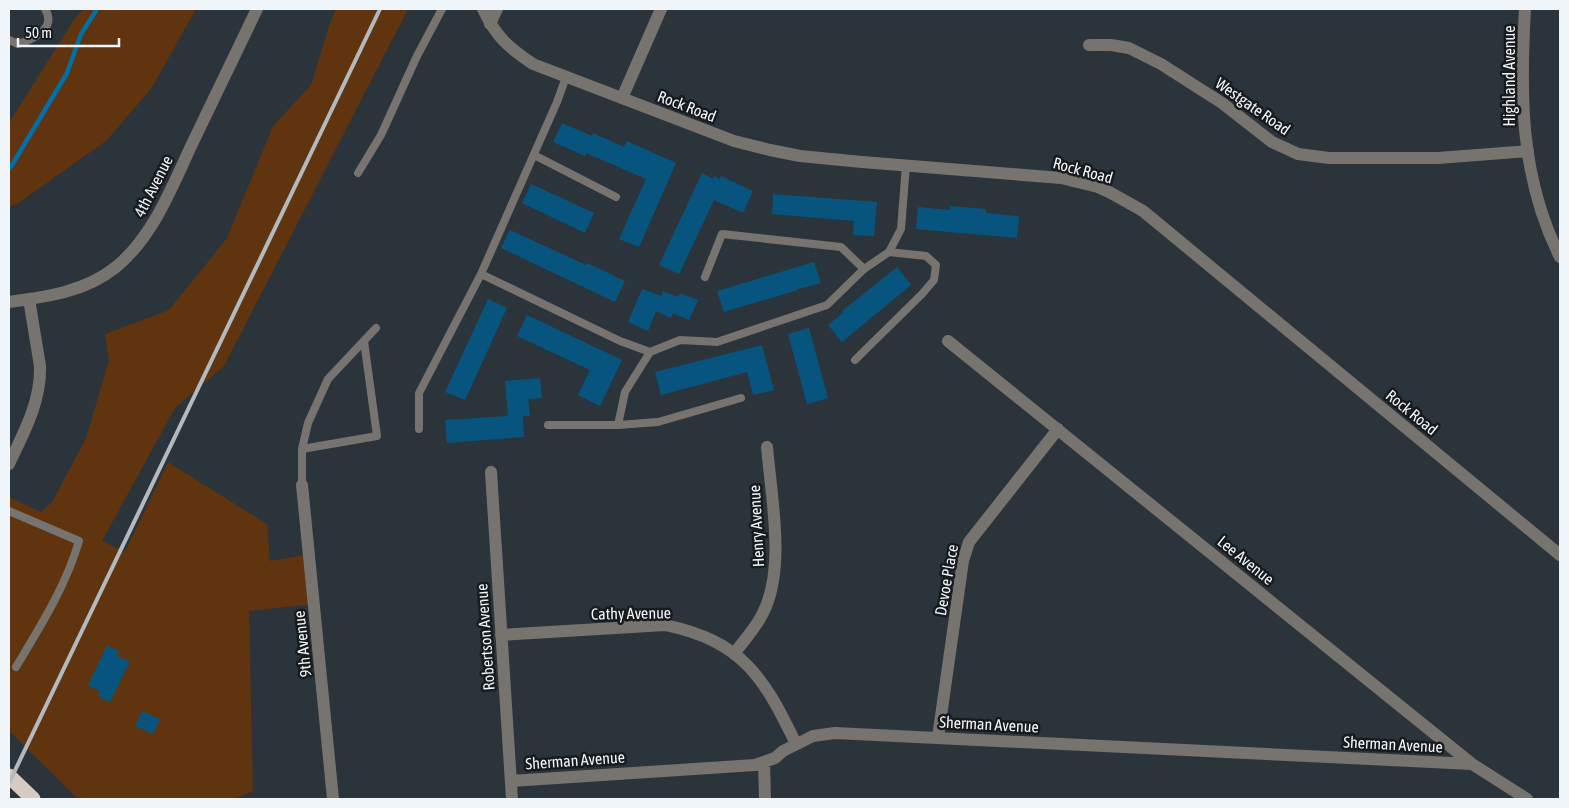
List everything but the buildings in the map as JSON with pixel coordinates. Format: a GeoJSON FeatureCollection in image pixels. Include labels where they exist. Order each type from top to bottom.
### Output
{"type":"FeatureCollection","features":[{"type":"Feature","properties":{"kind":"highway"},"geometry":{"type":"LineString","coordinates":[[9,776],[32,799]]}},
{"type":"Feature","properties":{"kind":"street","name":"4th Avenue"},"geometry":{"type":"LineString","coordinates":[[9,302],[53,295],[90,283],[116,267],[141,241],[161,209],[257,9]]}},
{"type":"Feature","properties":{"kind":"street","name":"Rock Road"},"geometry":{"type":"LineString","coordinates":[[483,9],[490,24],[502,40],[520,56],[534,64],[734,141],[800,156],[1061,178],[1111,193],[1143,211],[1560,555]]}},
{"type":"Feature","properties":{"kind":"street"},"geometry":{"type":"LineString","coordinates":[[490,24],[497,9]]}},
{"type":"Feature","properties":{"kind":"street"},"geometry":{"type":"LineString","coordinates":[[622,98],[661,9]]}},
{"type":"Feature","properties":{"kind":"street","name":"Highland Avenue"},"geometry":{"type":"LineString","coordinates":[[1525,9],[1522,81],[1523,120],[1538,203],[1551,239],[1560,257]]}},
{"type":"Feature","properties":{"kind":"street","name":"Westgate Road"},"geometry":{"type":"LineString","coordinates":[[1089,45],[1111,45],[1129,48],[1161,64],[1222,103],[1272,142],[1298,154],[1329,158],[1438,158],[1528,151]]}},
{"type":"Feature","properties":{"kind":"street"},"geometry":{"type":"LineString","coordinates":[[9,464],[38,398],[40,366],[29,299]]}},
{"type":"Feature","properties":{"kind":"street","name":"Lee Avenue"},"geometry":{"type":"LineString","coordinates":[[948,341],[1472,764],[1527,799]]}},
{"type":"Feature","properties":{"kind":"street","name":"Devoe Place"},"geometry":{"type":"LineString","coordinates":[[938,737],[963,560],[968,542],[1058,428]]}},
{"type":"Feature","properties":{"kind":"street","name":"Henry Avenue"},"geometry":{"type":"LineString","coordinates":[[734,654],[763,612],[775,574],[774,532],[767,447]]}},
{"type":"Feature","properties":{"kind":"street","name":"Robertson Avenue"},"geometry":{"type":"LineString","coordinates":[[491,472],[512,799]]}},
{"type":"Feature","properties":{"kind":"street","name":"9th Avenue"},"geometry":{"type":"LineString","coordinates":[[302,486],[333,799]]}},
{"type":"Feature","properties":{"kind":"street","name":"Cathy Avenue"},"geometry":{"type":"LineString","coordinates":[[501,635],[665,625],[688,630],[712,640],[734,654],[760,679],[768,690],[796,744]]}},
{"type":"Feature","properties":{"kind":"street","name":"Sherman Avenue"},"geometry":{"type":"LineString","coordinates":[[510,781],[755,765],[775,758],[783,751],[813,736],[835,733],[1472,764]]}},
{"type":"Feature","properties":{"kind":"street"},"geometry":{"type":"LineString","coordinates":[[764,762],[766,799]]}},
{"type":"Feature","properties":{"kind":"lane"},"geometry":{"type":"LineString","coordinates":[[9,40],[18,44],[29,41],[45,30],[49,22],[45,9]]}},
{"type":"Feature","properties":{"kind":"lane"},"geometry":{"type":"LineString","coordinates":[[358,173],[381,135],[417,56],[442,9]]}},
{"type":"Feature","properties":{"kind":"lane"},"geometry":{"type":"LineString","coordinates":[[419,430],[419,393],[481,274],[534,155],[566,77]]}},
{"type":"Feature","properties":{"kind":"lane"},"geometry":{"type":"LineString","coordinates":[[534,155],[616,197]]}},
{"type":"Feature","properties":{"kind":"lane"},"geometry":{"type":"LineString","coordinates":[[618,425],[625,392],[650,352],[680,340],[717,342],[827,305],[864,269],[890,252],[901,229],[906,165]]}},
{"type":"Feature","properties":{"kind":"lane"},"geometry":{"type":"LineString","coordinates":[[706,278],[722,234],[841,247],[864,269]]}},
{"type":"Feature","properties":{"kind":"lane"},"geometry":{"type":"LineString","coordinates":[[855,360],[934,280],[936,265],[926,256],[890,252]]}},
{"type":"Feature","properties":{"kind":"lane"},"geometry":{"type":"LineString","coordinates":[[481,274],[620,341],[650,352]]}},
{"type":"Feature","properties":{"kind":"lane"},"geometry":{"type":"LineString","coordinates":[[302,486],[302,449],[308,423],[328,379],[376,328]]}},
{"type":"Feature","properties":{"kind":"lane"},"geometry":{"type":"LineString","coordinates":[[302,449],[377,436],[364,341]]}},
{"type":"Feature","properties":{"kind":"lane"},"geometry":{"type":"LineString","coordinates":[[548,425],[618,425],[658,422],[741,398]]}},
{"type":"Feature","properties":{"kind":"lane"},"geometry":{"type":"LineString","coordinates":[[9,511],[79,541],[72,566],[16,667]]}},
{"type":"Feature","properties":{"kind":"shaded area"},"geometry":{"type":"Polygon","coordinates":[[[84,9],[196,9],[151,89],[106,141],[17,204],[9,206],[9,123],[75,18],[84,9]]]}},
{"type":"Feature","properties":{"kind":"shaded area"},"geometry":{"type":"Polygon","coordinates":[[[336,9],[408,9],[224,366],[175,408],[102,541],[125,552],[168,462],[267,524],[270,561],[311,554],[314,604],[249,611],[253,791],[234,799],[78,799],[9,731],[9,497],[41,512],[52,502],[86,438],[109,360],[105,334],[169,310],[227,238],[273,126],[311,85],[336,9]]]}},
{"type":"Feature","properties":{"kind":"waterway"},"geometry":{"type":"LineString","coordinates":[[9,169],[67,73],[81,34],[97,9]]}},
{"type":"Feature","properties":{"kind":"railway"},"geometry":{"type":"LineString","coordinates":[[9,783],[380,9]]}}]}
